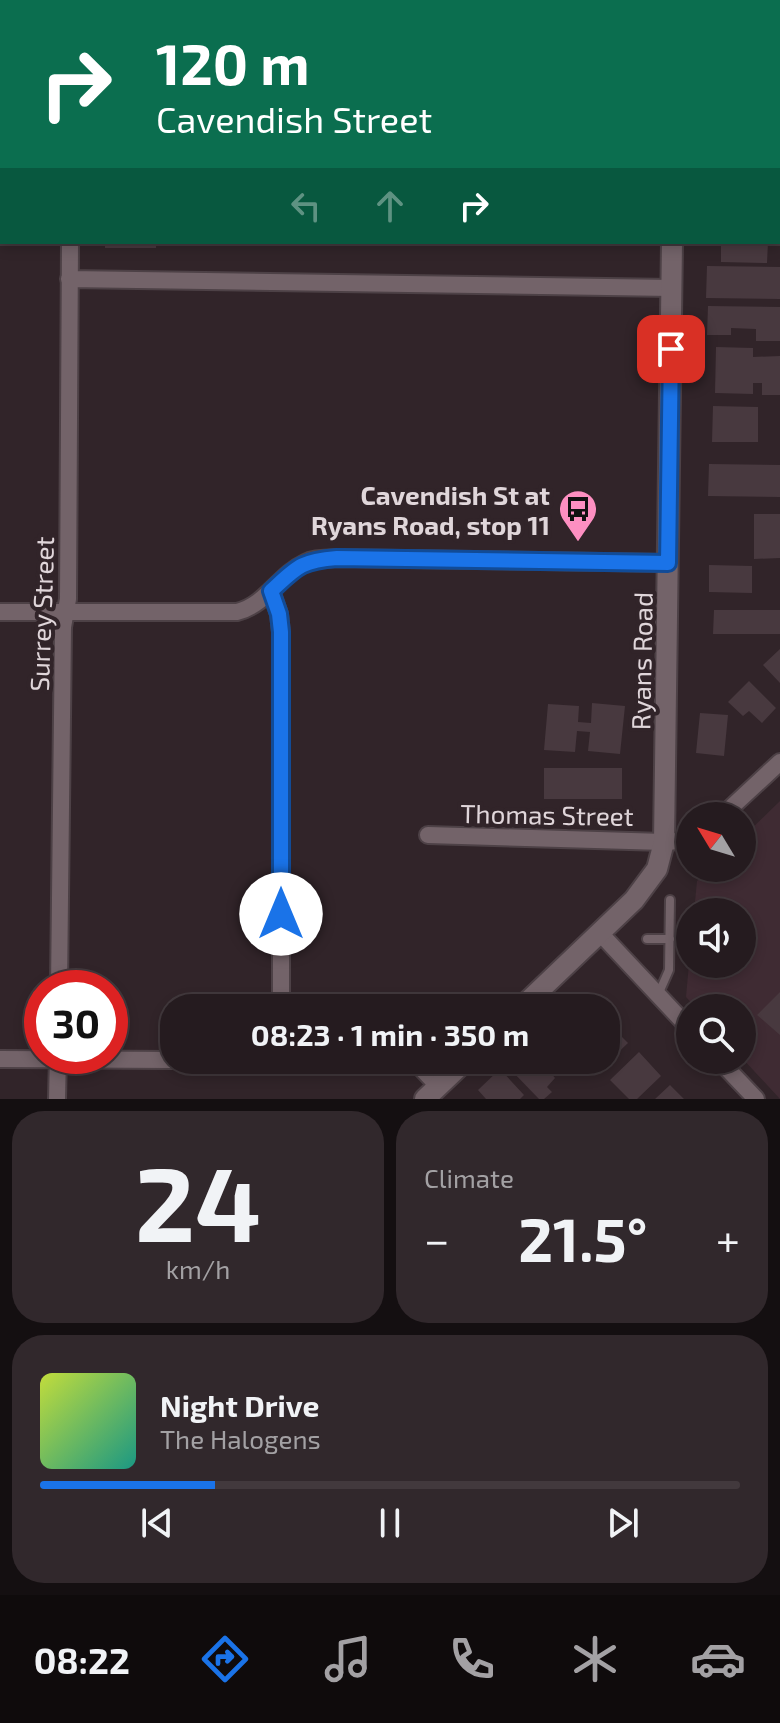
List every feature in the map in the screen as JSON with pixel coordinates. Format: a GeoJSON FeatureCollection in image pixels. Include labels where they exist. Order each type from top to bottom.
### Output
{"type":"FeatureCollection","features":[{"type":"Feature","properties":{"kind":"street","name":"Surrey Street"},"geometry":{"type":"LineString","coordinates":[[59,970],[63,627],[68,599],[70,244]]}},
{"type":"Feature","properties":{"kind":"street","name":"Ryans Road"},"geometry":{"type":"LineString","coordinates":[[536,994],[643,890],[657,869],[664,842],[672,244]]}},
{"type":"Feature","properties":{"kind":"street"},"geometry":{"type":"LineString","coordinates":[[69,279],[672,288]]}},
{"type":"Feature","properties":{"kind":"street"},"geometry":{"type":"LineString","coordinates":[[0,612],[237,612],[252,606],[299,566],[325,559],[668,563]]}},
{"type":"Feature","properties":{"kind":"street"},"geometry":{"type":"LineString","coordinates":[[271,591],[281,632],[281,994]]}},
{"type":"Feature","properties":{"kind":"street"},"geometry":{"type":"LineString","coordinates":[[737,802],[780,762]]}},
{"type":"Feature","properties":{"kind":"street","name":"Thomas Street"},"geometry":{"type":"LineString","coordinates":[[428,835],[676,841]]}},
{"type":"Feature","properties":{"kind":"street"},"geometry":{"type":"LineString","coordinates":[[600,933],[676,1014]]}},
{"type":"Feature","properties":{"kind":"street"},"geometry":{"type":"LineString","coordinates":[[0,1059],[24,1059]]}},
{"type":"Feature","properties":{"kind":"street"},"geometry":{"type":"LineString","coordinates":[[128,1059],[160,1060]]}},
{"type":"Feature","properties":{"kind":"street"},"geometry":{"type":"LineString","coordinates":[[57,1099],[58,1074]]}},
{"type":"Feature","properties":{"kind":"street"},"geometry":{"type":"LineString","coordinates":[[424,1074],[432,1093],[452,1074]]}},
{"type":"Feature","properties":{"kind":"street"},"geometry":{"type":"LineString","coordinates":[[732,1074],[756,1099]]}},
{"type":"Feature","properties":{"kind":"lane"},"geometry":{"type":"LineString","coordinates":[[658,995],[669,970],[670,900]]}},
{"type":"Feature","properties":{"kind":"lane"},"geometry":{"type":"LineString","coordinates":[[647,939],[670,939]]}},
{"type":"Feature","properties":{"kind":"shaded area"},"geometry":{"type":"Polygon","coordinates":[[[780,801],[780,1099],[756,1073],[756,994],[686,994],[688,978],[756,978],[756,898],[695,898],[697,882],[756,882],[756,824],[780,801]]]}},
{"type":"Feature","properties":{"kind":"building"},"geometry":{"type":"Polygon","coordinates":[[[105,244],[156,244],[156,248],[105,248],[105,244]]]}},
{"type":"Feature","properties":{"kind":"building"},"geometry":{"type":"Polygon","coordinates":[[[721,244],[768,244],[767,263],[721,262],[721,244]]]}},
{"type":"Feature","properties":{"kind":"building"},"geometry":{"type":"Polygon","coordinates":[[[707,266],[780,267],[780,299],[706,298],[707,266]]]}},
{"type":"Feature","properties":{"kind":"building"},"geometry":{"type":"Polygon","coordinates":[[[708,306],[780,307],[780,341],[756,341],[756,329],[731,328],[731,335],[707,335],[708,306]]]}},
{"type":"Feature","properties":{"kind":"building"},"geometry":{"type":"Polygon","coordinates":[[[716,347],[753,348],[753,357],[780,356],[780,395],[762,395],[762,383],[753,383],[753,394],[715,393],[716,347]]]}},
{"type":"Feature","properties":{"kind":"building"},"geometry":{"type":"Polygon","coordinates":[[[713,406],[758,407],[758,442],[712,442],[713,406]]]}},
{"type":"Feature","properties":{"kind":"building"},"geometry":{"type":"Polygon","coordinates":[[[709,464],[780,465],[780,497],[708,496],[709,464]]]}},
{"type":"Feature","properties":{"kind":"building"},"geometry":{"type":"Polygon","coordinates":[[[754,514],[780,514],[780,558],[754,559],[754,514]]]}},
{"type":"Feature","properties":{"kind":"building"},"geometry":{"type":"Polygon","coordinates":[[[709,565],[752,566],[752,593],[709,592],[709,565]]]}},
{"type":"Feature","properties":{"kind":"building"},"geometry":{"type":"Polygon","coordinates":[[[714,610],[780,610],[780,634],[713,634],[714,610]]]}},
{"type":"Feature","properties":{"kind":"building"},"geometry":{"type":"Polygon","coordinates":[[[780,649],[780,683],[763,665],[780,649]]]}},
{"type":"Feature","properties":{"kind":"building"},"geometry":{"type":"Polygon","coordinates":[[[749,681],[776,708],[762,723],[749,711],[743,716],[728,702],[749,681]]]}},
{"type":"Feature","properties":{"kind":"building"},"geometry":{"type":"Polygon","coordinates":[[[592,703],[625,706],[620,754],[588,751],[590,732],[577,731],[575,752],[544,750],[548,704],[579,706],[578,722],[591,723],[592,703]]]}},
{"type":"Feature","properties":{"kind":"building"},"geometry":{"type":"Polygon","coordinates":[[[700,713],[728,715],[724,756],[696,753],[700,713]]]}},
{"type":"Feature","properties":{"kind":"building"},"geometry":{"type":"Polygon","coordinates":[[[544,768],[622,768],[622,799],[544,799],[544,768]]]}},
{"type":"Feature","properties":{"kind":"building"},"geometry":{"type":"Polygon","coordinates":[[[780,992],[780,1035],[757,1015],[780,992]]]}},
{"type":"Feature","properties":{"kind":"building"},"geometry":{"type":"Polygon","coordinates":[[[620,1035],[628,1043],[620,1051],[620,1035]]]}},
{"type":"Feature","properties":{"kind":"building"},"geometry":{"type":"Polygon","coordinates":[[[639,1052],[661,1076],[637,1099],[629,1099],[610,1080],[620,1074],[639,1052]]]}},
{"type":"Feature","properties":{"kind":"building"},"geometry":{"type":"Polygon","coordinates":[[[495,1074],[505,1074],[524,1095],[520,1099],[486,1099],[478,1090],[495,1074]]]}},
{"type":"Feature","properties":{"kind":"building"},"geometry":{"type":"Polygon","coordinates":[[[515,1074],[552,1074],[555,1078],[547,1087],[552,1092],[539,1099],[515,1074]]]}},
{"type":"Feature","properties":{"kind":"building"},"geometry":{"type":"Polygon","coordinates":[[[670,1085],[684,1099],[655,1099],[670,1085]]]}},
{"type":"Feature","properties":{"kind":"place","name":"Cavendish St at Ryans Road, stop 11"},"geometry":{"type":"Point","coordinates":[578,543]}},
{"type":"Feature","properties":{"kind":"route"},"geometry":{"type":"LineString","coordinates":[[281,914],[281,632],[271,591],[306,562],[337,558],[668,563],[671,349]]}}]}
